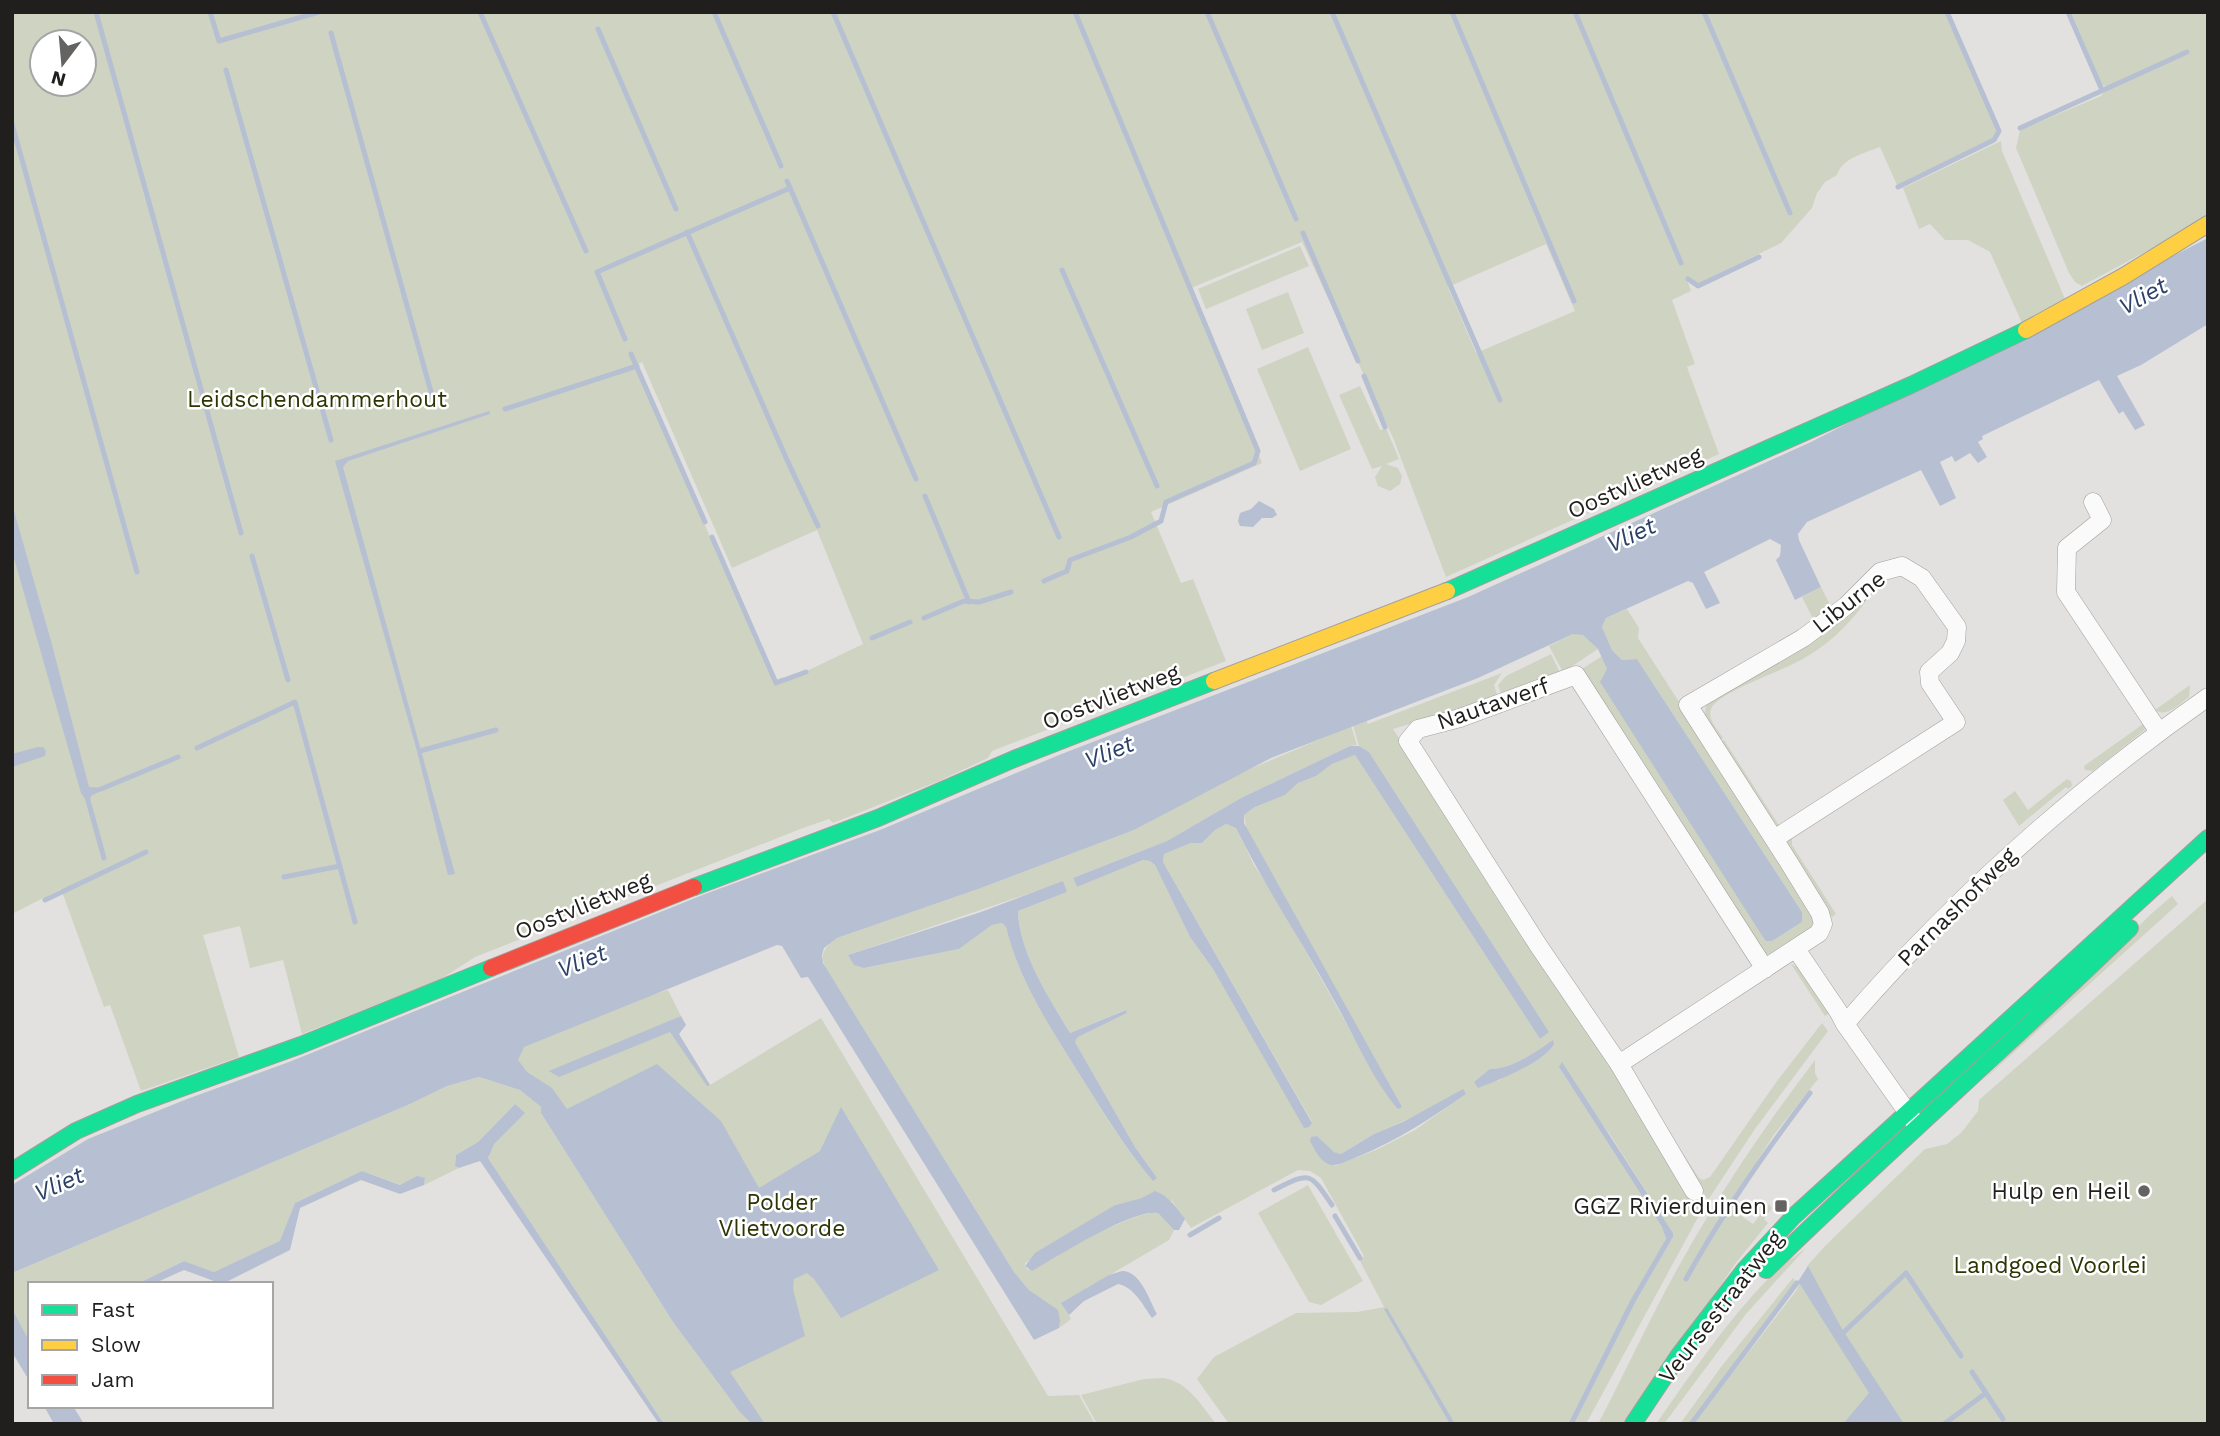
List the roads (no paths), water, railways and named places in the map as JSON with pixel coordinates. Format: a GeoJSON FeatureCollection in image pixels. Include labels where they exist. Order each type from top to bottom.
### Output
{"type":"FeatureCollection","features":[{"type":"Feature","properties":{"kind":"street","name":"Oostvlietweg"},"geometry":{"type":"LineString","coordinates":[[12,1171],[76,1131],[137,1104],[301,1045],[669,895],[878,818],[1108,722],[1437,595],[1782,443],[2004,340],[2124,276],[2208,224]]}},
{"type":"Feature","properties":{"kind":"street"},"geometry":{"type":"LineString","coordinates":[[2093,502],[2102,520],[2067,548],[2066,593],[2160,732]]}},
{"type":"Feature","properties":{"kind":"street","name":"Liburne"},"geometry":{"type":"LineString","coordinates":[[1774,839],[1956,722],[1930,683],[1929,672],[1950,653],[1956,641],[1957,627],[1922,578],[1902,566],[1880,572],[1846,606],[1803,638],[1688,705],[1820,913],[1823,924],[1819,933],[1796,948]]}},
{"type":"Feature","properties":{"kind":"street","name":"Nautawerf"},"geometry":{"type":"LineString","coordinates":[[1694,1191],[1619,1063],[1538,944],[1408,741],[1418,729],[1460,718],[1576,675],[1765,969]]}},
{"type":"Feature","properties":{"kind":"street","name":"Parnashofweg"},"geometry":{"type":"LineString","coordinates":[[1844,1024],[1921,940],[1979,883],[2084,790],[2208,697]]}},
{"type":"Feature","properties":{"kind":"street","name":"Veursestraatweg"},"geometry":{"type":"LineString","coordinates":[[1633,1424],[1679,1355],[1745,1269],[1794,1216],[2208,838]]}},
{"type":"Feature","properties":{"kind":"street","name":"Veursestraatweg"},"geometry":{"type":"LineString","coordinates":[[1649,1424],[1694,1356],[1769,1266],[2045,1011],[2208,853]]}},
{"type":"Feature","properties":{"kind":"street"},"geometry":{"type":"LineString","coordinates":[[1619,1063],[1690,1017],[1704,1002],[1765,969],[1796,948],[1844,1024],[1919,1128]]}},
{"type":"Feature","properties":{"kind":"water","name":"Vliet"},"geometry":{"type":"Polygon","coordinates":[[[2208,238],[2208,324],[2141,365],[2117,376],[2145,425],[2135,430],[2123,411],[2119,414],[2099,380],[1982,436],[1983,439],[1978,442],[1987,457],[1978,463],[1970,453],[1955,462],[1952,456],[1940,462],[1956,498],[1940,506],[1921,470],[1807,522],[1798,534],[1799,540],[1821,587],[1795,600],[1776,560],[1780,556],[1781,545],[1770,539],[1704,572],[1720,603],[1706,609],[1693,583],[1688,581],[1606,618],[1602,627],[1612,650],[1622,660],[1637,659],[1802,912],[1802,922],[1772,941],[1766,941],[1763,937],[1600,682],[1607,669],[1598,649],[1583,635],[1573,634],[1478,678],[1271,758],[1134,830],[981,888],[837,938],[824,948],[823,963],[1014,1272],[1029,1290],[1058,1310],[1059,1328],[1034,1340],[808,977],[801,978],[782,946],[777,945],[524,1047],[518,1060],[527,1072],[552,1088],[567,1109],[657,1064],[721,1121],[759,1188],[820,1151],[841,1107],[939,1270],[841,1318],[807,1273],[794,1279],[793,1289],[805,1336],[730,1372],[765,1424],[752,1424],[739,1411],[673,1322],[541,1113],[541,1107],[520,1090],[479,1077],[447,1086],[12,1273],[12,1185],[88,1139],[289,1062],[705,894],[880,830],[1059,755],[1468,597],[1811,442],[2208,238]]]}},
{"type":"Feature","properties":{"kind":"water"},"geometry":{"type":"Polygon","coordinates":[[[489,411],[490,414],[348,461],[343,467],[455,874],[448,875],[417,751],[335,461],[489,411]]]}},
{"type":"Feature","properties":{"kind":"water"},"geometry":{"type":"Polygon","coordinates":[[[1259,501],[1274,509],[1277,515],[1262,518],[1253,527],[1240,526],[1240,513],[1251,509],[1259,501]]]}},
{"type":"Feature","properties":{"kind":"water"},"geometry":{"type":"Polygon","coordinates":[[[12,504],[89,787],[106,788],[91,796],[89,804],[81,793],[12,551],[12,504]]]}},
{"type":"Feature","properties":{"kind":"water"},"geometry":{"type":"Polygon","coordinates":[[[1350,746],[1359,746],[1369,752],[1549,1032],[1540,1039],[1355,755],[1332,764],[1316,776],[1298,783],[1285,795],[1255,807],[1244,815],[1244,823],[1402,1107],[1398,1109],[1372,1072],[1236,828],[1226,824],[1215,830],[1202,843],[1191,843],[1164,854],[1163,862],[1312,1123],[1304,1128],[1213,969],[1190,937],[1155,865],[1143,860],[1077,887],[1073,878],[1167,841],[1241,798],[1350,746]]]}},
{"type":"Feature","properties":{"kind":"water"},"geometry":{"type":"Polygon","coordinates":[[[43,747],[45,756],[12,767],[12,754],[43,747]]]}},
{"type":"Feature","properties":{"kind":"water"},"geometry":{"type":"Polygon","coordinates":[[[1063,881],[1067,892],[1018,911],[1024,942],[1036,974],[1070,1033],[1126,1010],[1127,1013],[1078,1037],[1075,1042],[1135,1147],[1157,1178],[1153,1181],[1115,1130],[1047,1022],[1027,985],[1006,927],[1002,923],[992,925],[959,949],[864,968],[854,965],[848,955],[978,913],[1063,881]]]}},
{"type":"Feature","properties":{"kind":"water"},"geometry":{"type":"Polygon","coordinates":[[[681,1016],[686,1025],[679,1034],[710,1085],[707,1086],[670,1032],[559,1077],[549,1071],[681,1016]]]}},
{"type":"Feature","properties":{"kind":"water"},"geometry":{"type":"Polygon","coordinates":[[[1553,1040],[1554,1044],[1548,1051],[1520,1070],[1478,1088],[1474,1082],[1490,1069],[1515,1063],[1553,1040]]]}},
{"type":"Feature","properties":{"kind":"water"},"geometry":{"type":"Polygon","coordinates":[[[1562,1062],[1673,1233],[1574,1424],[1568,1424],[1630,1301],[1666,1239],[1662,1227],[1559,1067],[1562,1062]]]}},
{"type":"Feature","properties":{"kind":"water"},"geometry":{"type":"Polygon","coordinates":[[[1463,1089],[1466,1094],[1440,1112],[1386,1143],[1341,1164],[1331,1165],[1324,1161],[1310,1141],[1311,1137],[1317,1136],[1334,1152],[1341,1154],[1374,1134],[1405,1121],[1463,1089]]]}},
{"type":"Feature","properties":{"kind":"water"},"geometry":{"type":"Polygon","coordinates":[[[515,1104],[525,1113],[494,1144],[488,1158],[664,1424],[659,1424],[480,1161],[459,1168],[455,1166],[456,1155],[478,1142],[515,1104]]]}},
{"type":"Feature","properties":{"kind":"water"},"geometry":{"type":"Polygon","coordinates":[[[362,1171],[400,1185],[417,1176],[425,1178],[424,1185],[400,1194],[361,1180],[300,1208],[290,1250],[226,1282],[217,1282],[184,1270],[157,1282],[141,1282],[184,1261],[214,1272],[280,1241],[295,1203],[362,1171]]]}},
{"type":"Feature","properties":{"kind":"water"},"geometry":{"type":"Polygon","coordinates":[[[1155,1191],[1168,1199],[1185,1219],[1179,1230],[1174,1230],[1158,1213],[1147,1213],[1114,1225],[1032,1271],[1025,1266],[1035,1253],[1115,1205],[1142,1198],[1155,1191]]]}},
{"type":"Feature","properties":{"kind":"water"},"geometry":{"type":"Polygon","coordinates":[[[1808,1266],[1842,1329],[1904,1424],[1843,1424],[1869,1393],[1797,1283],[1808,1266]]]}},
{"type":"Feature","properties":{"kind":"water"},"geometry":{"type":"Polygon","coordinates":[[[1129,1272],[1139,1281],[1157,1314],[1152,1318],[1133,1293],[1118,1284],[1084,1301],[1069,1315],[1061,1303],[1109,1275],[1129,1272]]]}},
{"type":"Feature","properties":{"kind":"water"},"geometry":{"type":"Polygon","coordinates":[[[1387,1308],[1455,1424],[1450,1424],[1384,1309],[1387,1308]]]}},
{"type":"Feature","properties":{"kind":"water"},"geometry":{"type":"Polygon","coordinates":[[[12,1309],[28,1338],[28,1379],[12,1352],[12,1309]]]}},
{"type":"Feature","properties":{"kind":"water"},"geometry":{"type":"Polygon","coordinates":[[[45,1408],[74,1408],[84,1424],[54,1424],[45,1408]]]}},
{"type":"Feature","properties":{"kind":"waterway"},"geometry":{"type":"LineString","coordinates":[[96,12],[241,533]]}},
{"type":"Feature","properties":{"kind":"waterway"},"geometry":{"type":"LineString","coordinates":[[210,12],[219,41],[319,12]]}},
{"type":"Feature","properties":{"kind":"waterway"},"geometry":{"type":"LineString","coordinates":[[480,12],[586,251]]}},
{"type":"Feature","properties":{"kind":"waterway"},"geometry":{"type":"LineString","coordinates":[[714,12],[781,166]]}},
{"type":"Feature","properties":{"kind":"waterway"},"geometry":{"type":"LineString","coordinates":[[833,12],[1059,537]]}},
{"type":"Feature","properties":{"kind":"waterway"},"geometry":{"type":"LineString","coordinates":[[1044,581],[1067,571],[1070,560],[1131,537],[1161,521],[1166,502],[1254,463],[1258,451],[1075,12]]}},
{"type":"Feature","properties":{"kind":"waterway"},"geometry":{"type":"LineString","coordinates":[[1207,12],[1296,219]]}},
{"type":"Feature","properties":{"kind":"waterway"},"geometry":{"type":"LineString","coordinates":[[1332,12],[1500,400]]}},
{"type":"Feature","properties":{"kind":"waterway"},"geometry":{"type":"LineString","coordinates":[[1452,12],[1574,301]]}},
{"type":"Feature","properties":{"kind":"waterway"},"geometry":{"type":"LineString","coordinates":[[1575,12],[1681,263]]}},
{"type":"Feature","properties":{"kind":"waterway"},"geometry":{"type":"LineString","coordinates":[[1704,12],[1790,213]]}},
{"type":"Feature","properties":{"kind":"waterway"},"geometry":{"type":"LineString","coordinates":[[1898,187],[1994,140],[1999,131],[1947,12]]}},
{"type":"Feature","properties":{"kind":"waterway"},"geometry":{"type":"LineString","coordinates":[[2068,12],[2102,90]]}},
{"type":"Feature","properties":{"kind":"waterway"},"geometry":{"type":"LineString","coordinates":[[598,29],[676,209]]}},
{"type":"Feature","properties":{"kind":"waterway"},"geometry":{"type":"LineString","coordinates":[[331,33],[433,399]]}},
{"type":"Feature","properties":{"kind":"waterway"},"geometry":{"type":"LineString","coordinates":[[2020,128],[2187,52]]}},
{"type":"Feature","properties":{"kind":"waterway"},"geometry":{"type":"LineString","coordinates":[[226,70],[331,440]]}},
{"type":"Feature","properties":{"kind":"waterway"},"geometry":{"type":"LineString","coordinates":[[12,124],[137,572]]}},
{"type":"Feature","properties":{"kind":"waterway"},"geometry":{"type":"LineString","coordinates":[[787,181],[916,479]]}},
{"type":"Feature","properties":{"kind":"waterway"},"geometry":{"type":"LineString","coordinates":[[625,339],[597,272],[790,188]]}},
{"type":"Feature","properties":{"kind":"waterway"},"geometry":{"type":"LineString","coordinates":[[687,232],[818,526]]}},
{"type":"Feature","properties":{"kind":"waterway"},"geometry":{"type":"LineString","coordinates":[[1303,233],[1358,361]]}},
{"type":"Feature","properties":{"kind":"waterway"},"geometry":{"type":"LineString","coordinates":[[1688,279],[1698,286],[1759,257]]}},
{"type":"Feature","properties":{"kind":"waterway"},"geometry":{"type":"LineString","coordinates":[[1062,270],[1157,486]]}},
{"type":"Feature","properties":{"kind":"waterway"},"geometry":{"type":"LineString","coordinates":[[631,354],[705,522]]}},
{"type":"Feature","properties":{"kind":"waterway"},"geometry":{"type":"LineString","coordinates":[[505,409],[637,366]]}},
{"type":"Feature","properties":{"kind":"waterway"},"geometry":{"type":"LineString","coordinates":[[1364,376],[1385,427]]}},
{"type":"Feature","properties":{"kind":"waterway"},"geometry":{"type":"LineString","coordinates":[[925,496],[969,602]]}},
{"type":"Feature","properties":{"kind":"waterway"},"geometry":{"type":"LineString","coordinates":[[712,537],[776,683],[806,672]]}},
{"type":"Feature","properties":{"kind":"waterway"},"geometry":{"type":"LineString","coordinates":[[252,556],[288,680]]}},
{"type":"Feature","properties":{"kind":"waterway"},"geometry":{"type":"LineString","coordinates":[[924,618],[964,601],[979,602],[1011,592]]}},
{"type":"Feature","properties":{"kind":"waterway"},"geometry":{"type":"LineString","coordinates":[[872,638],[910,622]]}},
{"type":"Feature","properties":{"kind":"waterway"},"geometry":{"type":"LineString","coordinates":[[197,748],[295,702],[355,922]]}},
{"type":"Feature","properties":{"kind":"waterway"},"geometry":{"type":"LineString","coordinates":[[420,751],[496,730]]}},
{"type":"Feature","properties":{"kind":"waterway"},"geometry":{"type":"LineString","coordinates":[[101,789],[178,757]]}},
{"type":"Feature","properties":{"kind":"waterway"},"geometry":{"type":"LineString","coordinates":[[87,797],[104,858]]}},
{"type":"Feature","properties":{"kind":"waterway"},"geometry":{"type":"LineString","coordinates":[[45,900],[146,852]]}},
{"type":"Feature","properties":{"kind":"waterway"},"geometry":{"type":"LineString","coordinates":[[284,877],[340,866]]}},
{"type":"Feature","properties":{"kind":"waterway"},"geometry":{"type":"LineString","coordinates":[[1686,1279],[1745,1184],[1810,1093]]}},
{"type":"Feature","properties":{"kind":"waterway"},"geometry":{"type":"LineString","coordinates":[[1274,1190],[1295,1180],[1308,1178],[1318,1186],[1332,1205]]}},
{"type":"Feature","properties":{"kind":"waterway"},"geometry":{"type":"LineString","coordinates":[[1335,1216],[1360,1258]]}},
{"type":"Feature","properties":{"kind":"waterway"},"geometry":{"type":"LineString","coordinates":[[1190,1235],[1219,1218]]}},
{"type":"Feature","properties":{"kind":"waterway"},"geometry":{"type":"LineString","coordinates":[[1844,1332],[1906,1273],[1961,1356]]}},
{"type":"Feature","properties":{"kind":"waterway"},"geometry":{"type":"LineString","coordinates":[[1691,1424],[1797,1283]]}},
{"type":"Feature","properties":{"kind":"waterway"},"geometry":{"type":"LineString","coordinates":[[1972,1372],[2003,1419]]}},
{"type":"Feature","properties":{"kind":"waterway"},"geometry":{"type":"LineString","coordinates":[[1944,1424],[1986,1393]]}},
{"type":"Feature","properties":{"kind":"place","name":"Hulp en Heil"},"geometry":{"type":"Point","coordinates":[2144,1191]}},
{"type":"Feature","properties":{"kind":"place","name":"GGZ Rivierduinen"},"geometry":{"type":"Point","coordinates":[1781,1206]}},
{"type":"Feature","properties":{"kind":"park label","name":"Leidschendammerhout"},"geometry":{"type":"Point","coordinates":[317,399]}},
{"type":"Feature","properties":{"kind":"park label","name":"Polder Vlietvoorde"},"geometry":{"type":"Point","coordinates":[782,1215]}},
{"type":"Feature","properties":{"kind":"park label","name":"Landgoed Voorlei"},"geometry":{"type":"Point","coordinates":[2050,1265]}}]}
